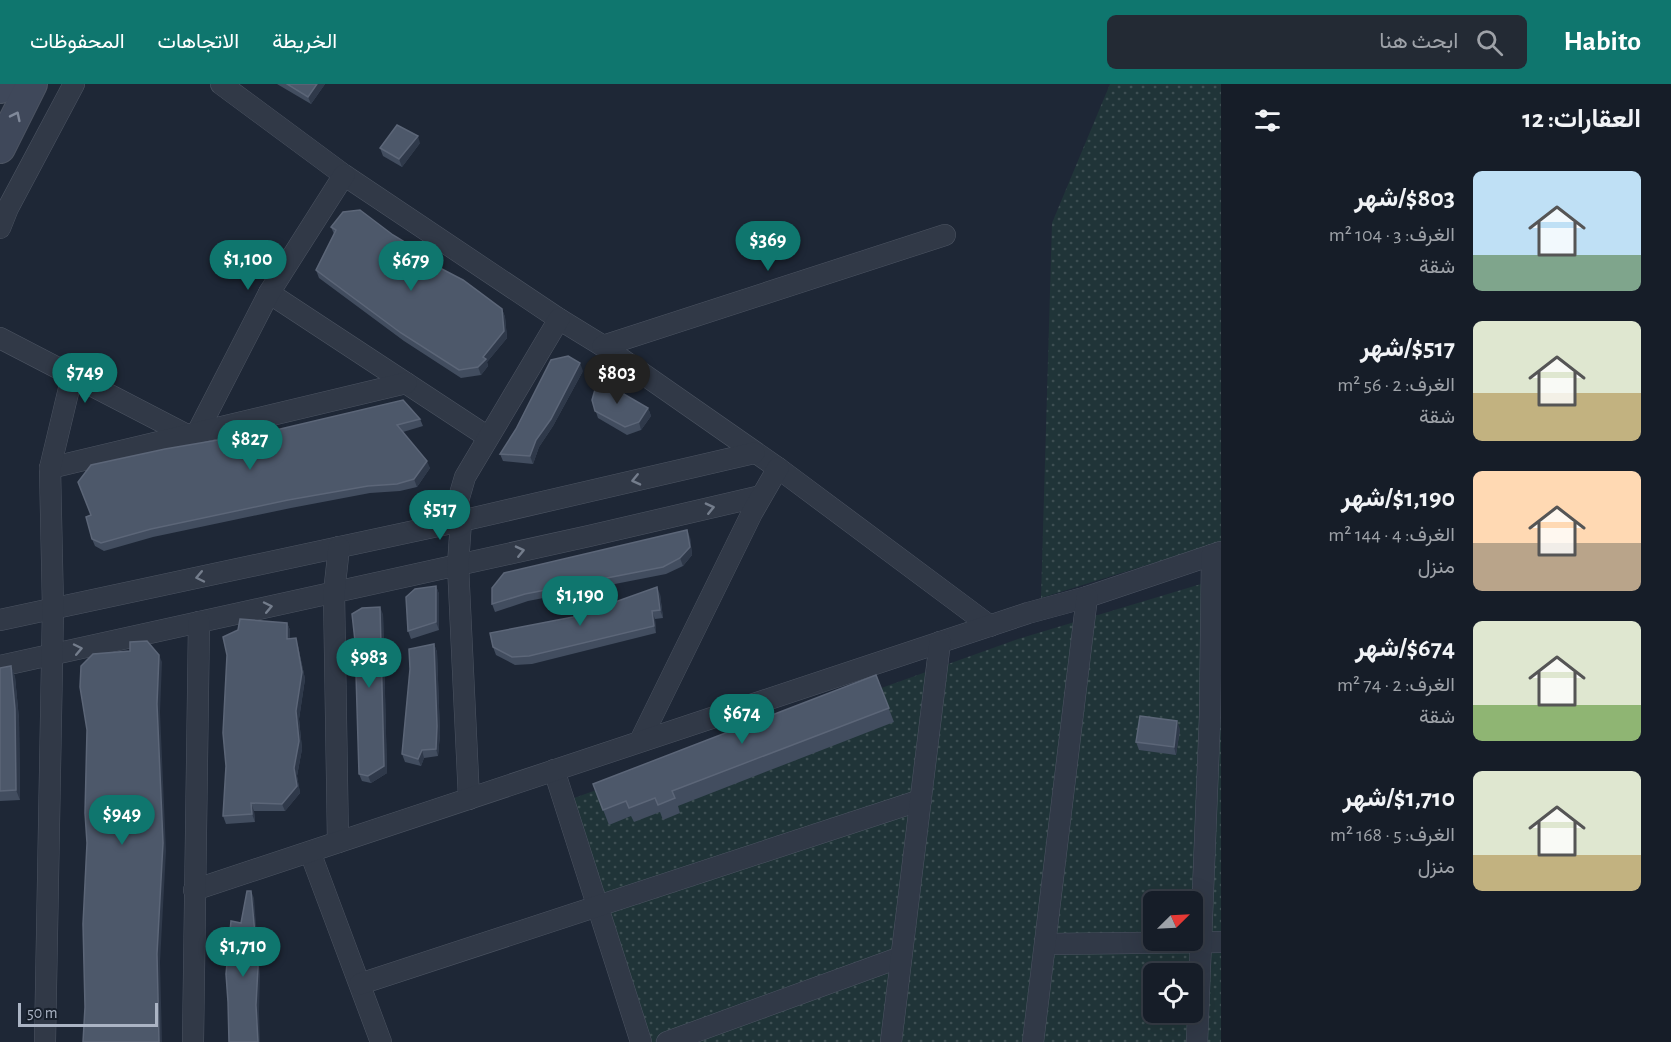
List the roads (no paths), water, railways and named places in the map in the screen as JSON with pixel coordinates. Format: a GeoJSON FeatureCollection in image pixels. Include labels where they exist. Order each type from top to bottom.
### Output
{"type":"FeatureCollection","features":[{"type":"Feature","properties":{"kind":"main road"},"geometry":{"type":"LineString","coordinates":[[0,148],[32,84]]}},
{"type":"Feature","properties":{"kind":"street"},"geometry":{"type":"LineString","coordinates":[[0,228],[8,208],[74,84]]}},
{"type":"Feature","properties":{"kind":"street"},"geometry":{"type":"LineString","coordinates":[[221,84],[344,176],[603,346],[778,468],[990,626]]}},
{"type":"Feature","properties":{"kind":"street"},"geometry":{"type":"LineString","coordinates":[[192,434],[269,293],[344,176]]}},
{"type":"Feature","properties":{"kind":"street"},"geometry":{"type":"LineString","coordinates":[[603,346],[945,235]]}},
{"type":"Feature","properties":{"kind":"street"},"geometry":{"type":"LineString","coordinates":[[269,293],[488,437]]}},
{"type":"Feature","properties":{"kind":"street"},"geometry":{"type":"LineString","coordinates":[[469,799],[458,565],[460,488],[559,319]]}},
{"type":"Feature","properties":{"kind":"street"},"geometry":{"type":"LineString","coordinates":[[0,338],[192,434]]}},
{"type":"Feature","properties":{"kind":"street"},"geometry":{"type":"LineString","coordinates":[[45,1042],[53,608],[50,468],[72,376]]}},
{"type":"Feature","properties":{"kind":"street"},"geometry":{"type":"LineString","coordinates":[[50,468],[406,383]]}},
{"type":"Feature","properties":{"kind":"street"},"geometry":{"type":"LineString","coordinates":[[0,620],[339,547],[754,453]]}},
{"type":"Feature","properties":{"kind":"street"},"geometry":{"type":"LineString","coordinates":[[640,741],[761,496],[778,468]]}},
{"type":"Feature","properties":{"kind":"street"},"geometry":{"type":"LineString","coordinates":[[0,666],[761,496]]}},
{"type":"Feature","properties":{"kind":"street"},"geometry":{"type":"LineString","coordinates":[[338,842],[334,593],[339,547]]}},
{"type":"Feature","properties":{"kind":"street"},"geometry":{"type":"LineString","coordinates":[[194,890],[940,642],[1028,613],[1087,597],[1216,553],[1216,713],[1211,942],[1197,1042]]}},
{"type":"Feature","properties":{"kind":"street"},"geometry":{"type":"LineString","coordinates":[[1034,1042],[1087,597]]}},
{"type":"Feature","properties":{"kind":"street"},"geometry":{"type":"LineString","coordinates":[[193,1042],[199,622]]}},
{"type":"Feature","properties":{"kind":"street"},"geometry":{"type":"LineString","coordinates":[[891,1042],[940,642]]}},
{"type":"Feature","properties":{"kind":"street"},"geometry":{"type":"LineString","coordinates":[[554,770],[641,1042]]}},
{"type":"Feature","properties":{"kind":"street"},"geometry":{"type":"LineString","coordinates":[[360,984],[921,800]]}},
{"type":"Feature","properties":{"kind":"street"},"geometry":{"type":"LineString","coordinates":[[310,852],[381,1042]]}},
{"type":"Feature","properties":{"kind":"street"},"geometry":{"type":"LineString","coordinates":[[1047,944],[1211,942]]}},
{"type":"Feature","properties":{"kind":"street"},"geometry":{"type":"LineString","coordinates":[[667,1042],[901,957]]}}]}
